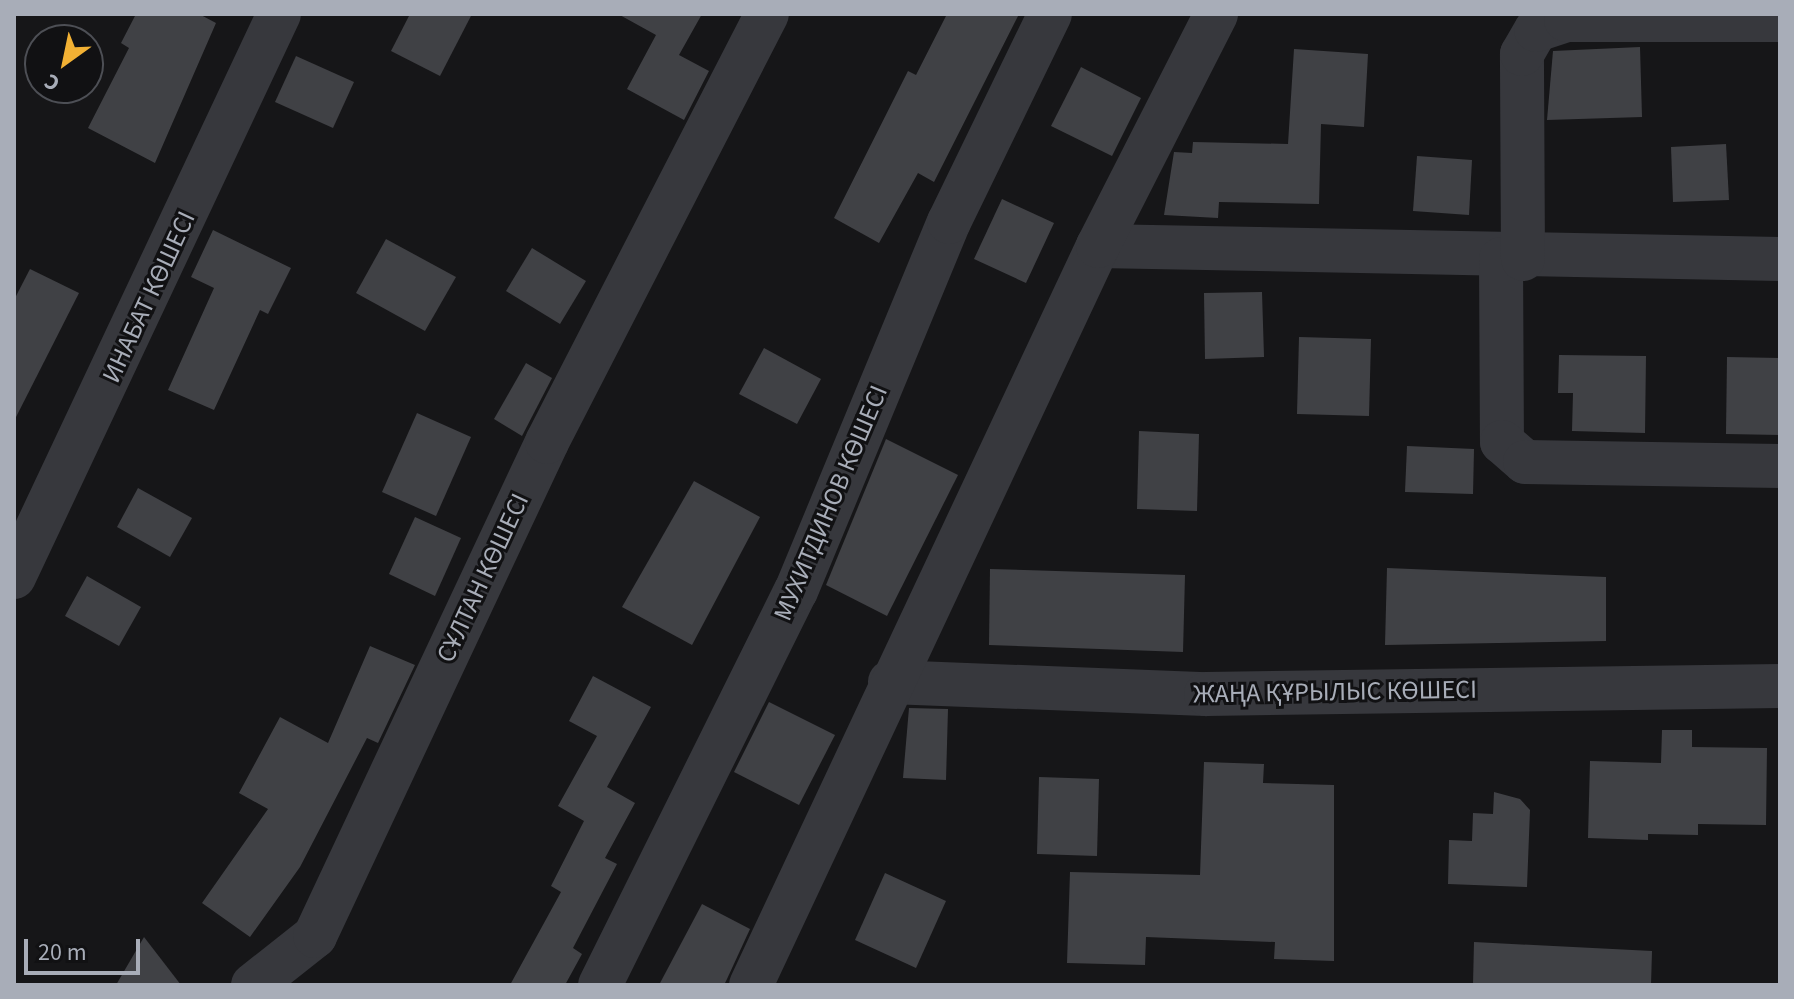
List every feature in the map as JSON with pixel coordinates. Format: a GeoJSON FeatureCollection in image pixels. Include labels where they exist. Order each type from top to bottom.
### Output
{"type":"FeatureCollection","features":[{"type":"Feature","properties":{"kind":"street","name":"ИНАБАТ КӨШЕСІ"},"geometry":{"type":"LineString","coordinates":[[14,577],[279,14]]}},
{"type":"Feature","properties":{"kind":"street","name":"СҰЛТАН КӨШЕСІ"},"geometry":{"type":"LineString","coordinates":[[253,985],[315,936],[547,442],[767,14]]}},
{"type":"Feature","properties":{"kind":"street","name":"МУХИТДИНОВ КӨШЕСІ"},"geometry":{"type":"LineString","coordinates":[[600,985],[796,591],[949,222],[1050,14]]}},
{"type":"Feature","properties":{"kind":"street"},"geometry":{"type":"LineString","coordinates":[[751,985],[890,682],[1098,246],[1216,14]]}},
{"type":"Feature","properties":{"kind":"street"},"geometry":{"type":"LineString","coordinates":[[1780,20],[1566,20],[1536,30],[1522,54],[1502,442],[1525,462],[1780,466]]}},
{"type":"Feature","properties":{"kind":"street"},"geometry":{"type":"LineString","coordinates":[[1098,246],[1512,259],[1780,259]]}},
{"type":"Feature","properties":{"kind":"street","name":"ЖАҢА ҚҰРЫЛЫС КӨШЕСІ"},"geometry":{"type":"LineString","coordinates":[[890,682],[1206,694],[1780,686]]}},
{"type":"Feature","properties":{"kind":"building"},"geometry":{"type":"Polygon","coordinates":[[[136,14],[199,14],[216,23],[155,163],[88,128],[100,104],[104,104],[104,97],[129,48],[121,43],[136,14]]]}},
{"type":"Feature","properties":{"kind":"building"},"geometry":{"type":"Polygon","coordinates":[[[410,14],[472,14],[440,76],[391,51],[410,14]]]}},
{"type":"Feature","properties":{"kind":"building"},"geometry":{"type":"Polygon","coordinates":[[[618,14],[702,14],[679,55],[709,71],[684,120],[627,89],[656,35],[618,14]]]}},
{"type":"Feature","properties":{"kind":"building"},"geometry":{"type":"Polygon","coordinates":[[[947,14],[1019,14],[934,182],[918,173],[879,243],[834,218],[908,71],[916,75],[947,14]]]}},
{"type":"Feature","properties":{"kind":"building"},"geometry":{"type":"Polygon","coordinates":[[[1640,47],[1642,117],[1547,120],[1553,51],[1640,47]]]}},
{"type":"Feature","properties":{"kind":"building"},"geometry":{"type":"Polygon","coordinates":[[[1294,49],[1368,54],[1364,127],[1321,124],[1319,204],[1219,202],[1218,218],[1164,215],[1174,152],[1192,153],[1193,142],[1288,144],[1294,49]]]}},
{"type":"Feature","properties":{"kind":"building"},"geometry":{"type":"Polygon","coordinates":[[[296,56],[354,82],[333,128],[275,102],[296,56]]]}},
{"type":"Feature","properties":{"kind":"building"},"geometry":{"type":"Polygon","coordinates":[[[1081,67],[1141,98],[1112,156],[1051,126],[1081,67]]]}},
{"type":"Feature","properties":{"kind":"building"},"geometry":{"type":"Polygon","coordinates":[[[1726,144],[1729,200],[1673,202],[1671,147],[1726,144]]]}},
{"type":"Feature","properties":{"kind":"building"},"geometry":{"type":"Polygon","coordinates":[[[1417,156],[1472,160],[1469,215],[1413,211],[1417,156]]]}},
{"type":"Feature","properties":{"kind":"building"},"geometry":{"type":"Polygon","coordinates":[[[1002,199],[1054,223],[1026,283],[974,259],[1002,199]]]}},
{"type":"Feature","properties":{"kind":"building"},"geometry":{"type":"Polygon","coordinates":[[[213,230],[291,268],[268,314],[260,310],[214,410],[168,390],[214,288],[191,277],[213,230]]]}},
{"type":"Feature","properties":{"kind":"building"},"geometry":{"type":"Polygon","coordinates":[[[386,239],[456,277],[425,331],[356,293],[386,239]]]}},
{"type":"Feature","properties":{"kind":"building"},"geometry":{"type":"Polygon","coordinates":[[[532,248],[586,281],[560,324],[506,291],[532,248]]]}},
{"type":"Feature","properties":{"kind":"building"},"geometry":{"type":"Polygon","coordinates":[[[30,269],[79,293],[14,421],[14,300],[30,269]]]}},
{"type":"Feature","properties":{"kind":"building"},"geometry":{"type":"Polygon","coordinates":[[[1262,292],[1264,357],[1205,359],[1204,293],[1262,292]]]}},
{"type":"Feature","properties":{"kind":"building"},"geometry":{"type":"Polygon","coordinates":[[[1299,337],[1371,339],[1369,416],[1297,414],[1299,337]]]}},
{"type":"Feature","properties":{"kind":"building"},"geometry":{"type":"Polygon","coordinates":[[[764,348],[821,379],[797,424],[739,394],[764,348]]]}},
{"type":"Feature","properties":{"kind":"building"},"geometry":{"type":"Polygon","coordinates":[[[1559,355],[1646,356],[1645,433],[1572,431],[1573,393],[1558,393],[1559,355]]]}},
{"type":"Feature","properties":{"kind":"building"},"geometry":{"type":"Polygon","coordinates":[[[1727,357],[1780,358],[1780,435],[1726,434],[1727,357]]]}},
{"type":"Feature","properties":{"kind":"building"},"geometry":{"type":"Polygon","coordinates":[[[526,363],[552,378],[522,436],[494,419],[526,363]]]}},
{"type":"Feature","properties":{"kind":"building"},"geometry":{"type":"Polygon","coordinates":[[[417,413],[471,437],[436,516],[382,492],[417,413]]]}},
{"type":"Feature","properties":{"kind":"building"},"geometry":{"type":"Polygon","coordinates":[[[1139,431],[1199,434],[1197,511],[1137,509],[1139,431]]]}},
{"type":"Feature","properties":{"kind":"building"},"geometry":{"type":"Polygon","coordinates":[[[886,439],[958,475],[887,616],[826,585],[886,439]]]}},
{"type":"Feature","properties":{"kind":"building"},"geometry":{"type":"Polygon","coordinates":[[[1407,446],[1474,449],[1473,494],[1405,492],[1407,446]]]}},
{"type":"Feature","properties":{"kind":"building"},"geometry":{"type":"Polygon","coordinates":[[[694,481],[760,517],[692,645],[622,607],[694,481]]]}},
{"type":"Feature","properties":{"kind":"building"},"geometry":{"type":"Polygon","coordinates":[[[138,488],[192,518],[170,557],[117,527],[138,488]]]}},
{"type":"Feature","properties":{"kind":"building"},"geometry":{"type":"Polygon","coordinates":[[[415,517],[461,538],[435,596],[389,574],[415,517]]]}},
{"type":"Feature","properties":{"kind":"building"},"geometry":{"type":"Polygon","coordinates":[[[1387,568],[1606,577],[1606,641],[1385,645],[1387,568]]]}},
{"type":"Feature","properties":{"kind":"building"},"geometry":{"type":"Polygon","coordinates":[[[990,569],[1185,575],[1183,652],[989,645],[990,569]]]}},
{"type":"Feature","properties":{"kind":"building"},"geometry":{"type":"Polygon","coordinates":[[[87,576],[141,607],[119,646],[65,616],[87,576]]]}},
{"type":"Feature","properties":{"kind":"building"},"geometry":{"type":"Polygon","coordinates":[[[370,646],[415,665],[378,743],[367,738],[300,867],[250,937],[202,903],[268,809],[239,793],[280,717],[328,743],[370,646]]]}},
{"type":"Feature","properties":{"kind":"building"},"geometry":{"type":"Polygon","coordinates":[[[593,676],[651,707],[607,787],[635,803],[605,858],[617,864],[573,948],[582,954],[565,985],[510,985],[561,892],[551,886],[584,821],[558,806],[597,736],[569,721],[593,676]]]}},
{"type":"Feature","properties":{"kind":"building"},"geometry":{"type":"Polygon","coordinates":[[[769,702],[835,735],[799,805],[734,772],[769,702]]]}},
{"type":"Feature","properties":{"kind":"building"},"geometry":{"type":"Polygon","coordinates":[[[909,708],[948,709],[946,780],[903,778],[909,708]]]}},
{"type":"Feature","properties":{"kind":"building"},"geometry":{"type":"Polygon","coordinates":[[[1662,730],[1692,730],[1692,747],[1767,748],[1766,825],[1698,824],[1698,835],[1648,834],[1648,840],[1588,838],[1590,761],[1661,763],[1662,730]]]}},
{"type":"Feature","properties":{"kind":"building"},"geometry":{"type":"Polygon","coordinates":[[[1204,762],[1264,764],[1263,783],[1334,785],[1334,961],[1274,959],[1275,942],[1146,937],[1145,965],[1067,963],[1070,872],[1200,875],[1204,762]]]}},
{"type":"Feature","properties":{"kind":"building"},"geometry":{"type":"Polygon","coordinates":[[[1039,777],[1099,779],[1097,856],[1037,854],[1039,777]]]}},
{"type":"Feature","properties":{"kind":"building"},"geometry":{"type":"Polygon","coordinates":[[[1494,792],[1520,799],[1530,810],[1527,887],[1448,884],[1449,840],[1472,841],[1473,813],[1493,814],[1494,792]]]}},
{"type":"Feature","properties":{"kind":"building"},"geometry":{"type":"Polygon","coordinates":[[[885,873],[946,901],[916,968],[855,940],[885,873]]]}},
{"type":"Feature","properties":{"kind":"building"},"geometry":{"type":"Polygon","coordinates":[[[702,904],[750,929],[724,985],[659,985],[702,904]]]}},
{"type":"Feature","properties":{"kind":"building"},"geometry":{"type":"Polygon","coordinates":[[[144,937],[181,985],[116,985],[144,937]]]}},
{"type":"Feature","properties":{"kind":"building"},"geometry":{"type":"Polygon","coordinates":[[[1474,942],[1652,951],[1651,985],[1473,985],[1474,942]]]}}]}
